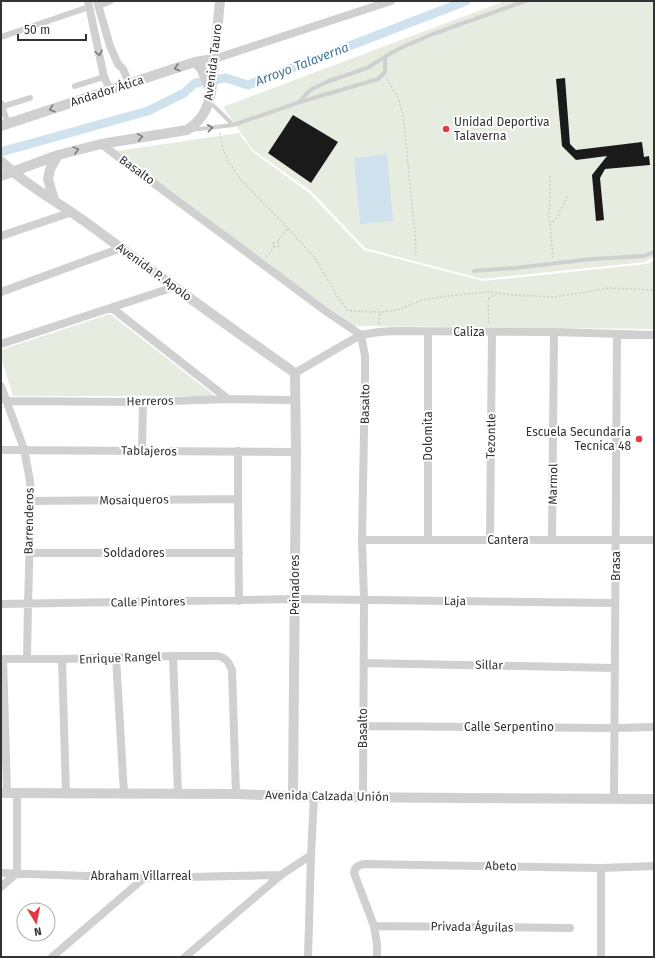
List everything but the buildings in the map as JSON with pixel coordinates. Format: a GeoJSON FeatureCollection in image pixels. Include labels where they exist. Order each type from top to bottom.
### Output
{"type":"FeatureCollection","features":[{"type":"Feature","properties":{"kind":"street"},"geometry":{"type":"LineString","coordinates":[[111,1],[98,3],[110,46],[129,83]]}},
{"type":"Feature","properties":{"kind":"street","name":"Avenida Tauro"},"geometry":{"type":"LineString","coordinates":[[187,130],[200,120],[205,113],[210,99],[220,1]]}},
{"type":"Feature","properties":{"kind":"street"},"geometry":{"type":"LineString","coordinates":[[214,62],[391,1]]}},
{"type":"Feature","properties":{"kind":"street"},"geometry":{"type":"LineString","coordinates":[[1,37],[88,4],[104,77],[110,89]]}},
{"type":"Feature","properties":{"kind":"street","name":"Andador Ática"},"geometry":{"type":"LineString","coordinates":[[5,125],[129,83],[214,62]]}},
{"type":"Feature","properties":{"kind":"street"},"geometry":{"type":"LineString","coordinates":[[198,65],[210,99]]}},
{"type":"Feature","properties":{"kind":"street"},"geometry":{"type":"LineString","coordinates":[[75,86],[104,77]]}},
{"type":"Feature","properties":{"kind":"street"},"geometry":{"type":"LineString","coordinates":[[5,125],[1,105],[30,98]]}},
{"type":"Feature","properties":{"kind":"street"},"geometry":{"type":"LineString","coordinates":[[1,176],[58,155],[101,144],[187,130]]}},
{"type":"Feature","properties":{"kind":"street","name":"Basalto"},"geometry":{"type":"LineString","coordinates":[[101,144],[361,336],[365,356],[366,377],[362,540],[364,600],[363,797]]}},
{"type":"Feature","properties":{"kind":"street"},"geometry":{"type":"LineString","coordinates":[[54,200],[48,179],[50,169],[58,155]]}},
{"type":"Feature","properties":{"kind":"street","name":"Avenida P. Apolo"},"geometry":{"type":"LineString","coordinates":[[2,161],[13,172],[72,212],[295,373]]}},
{"type":"Feature","properties":{"kind":"street"},"geometry":{"type":"LineString","coordinates":[[1,236],[72,212]]}},
{"type":"Feature","properties":{"kind":"street"},"geometry":{"type":"LineString","coordinates":[[1,292],[121,248]]}},
{"type":"Feature","properties":{"kind":"street"},"geometry":{"type":"LineString","coordinates":[[1,344],[174,287]]}},
{"type":"Feature","properties":{"kind":"street"},"geometry":{"type":"LineString","coordinates":[[112,308],[228,399]]}},
{"type":"Feature","properties":{"kind":"street","name":"Caliza"},"geometry":{"type":"LineString","coordinates":[[295,373],[361,336],[379,332],[554,332],[654,335]]}},
{"type":"Feature","properties":{"kind":"street","name":"Dolomita"},"geometry":{"type":"LineString","coordinates":[[428,332],[428,540]]}},
{"type":"Feature","properties":{"kind":"street","name":"Tezontle"},"geometry":{"type":"LineString","coordinates":[[490,540],[492,332]]}},
{"type":"Feature","properties":{"kind":"street","name":"Marmol"},"geometry":{"type":"LineString","coordinates":[[552,540],[554,332]]}},
{"type":"Feature","properties":{"kind":"street","name":"Brasa"},"geometry":{"type":"LineString","coordinates":[[614,798],[617,334]]}},
{"type":"Feature","properties":{"kind":"street","name":"Peinadores"},"geometry":{"type":"LineString","coordinates":[[293,796],[296,452],[295,373]]}},
{"type":"Feature","properties":{"kind":"street","name":"Barrenderos"},"geometry":{"type":"LineString","coordinates":[[1,386],[24,449],[30,480],[31,501],[27,659]]}},
{"type":"Feature","properties":{"kind":"street","name":"Herreros"},"geometry":{"type":"LineString","coordinates":[[6,401],[143,402],[228,399],[295,400]]}},
{"type":"Feature","properties":{"kind":"street"},"geometry":{"type":"LineString","coordinates":[[142,451],[143,402]]}},
{"type":"Feature","properties":{"kind":"street","name":"Tablajeros"},"geometry":{"type":"LineString","coordinates":[[1,450],[296,452]]}},
{"type":"Feature","properties":{"kind":"street"},"geometry":{"type":"LineString","coordinates":[[238,452],[239,601]]}},
{"type":"Feature","properties":{"kind":"street","name":"Mosaiqueros"},"geometry":{"type":"LineString","coordinates":[[31,501],[238,499]]}},
{"type":"Feature","properties":{"kind":"street","name":"Cantera"},"geometry":{"type":"LineString","coordinates":[[362,540],[654,540]]}},
{"type":"Feature","properties":{"kind":"street","name":"Soldadores"},"geometry":{"type":"LineString","coordinates":[[29,553],[239,553]]}},
{"type":"Feature","properties":{"kind":"street","name":"Laja"},"geometry":{"type":"LineString","coordinates":[[295,599],[615,603]]}},
{"type":"Feature","properties":{"kind":"street","name":"Calle Pintores"},"geometry":{"type":"LineString","coordinates":[[1,604],[295,599]]}},
{"type":"Feature","properties":{"kind":"street"},"geometry":{"type":"LineString","coordinates":[[173,656],[178,794]]}},
{"type":"Feature","properties":{"kind":"street","name":"Enrique Rangel"},"geometry":{"type":"LineString","coordinates":[[2,659],[173,656],[218,656],[225,658],[232,670],[236,794]]}},
{"type":"Feature","properties":{"kind":"street"},"geometry":{"type":"LineString","coordinates":[[116,657],[124,794]]}},
{"type":"Feature","properties":{"kind":"street"},"geometry":{"type":"LineString","coordinates":[[1,887],[17,873],[8,793],[2,659]]}},
{"type":"Feature","properties":{"kind":"street"},"geometry":{"type":"LineString","coordinates":[[62,659],[66,793]]}},
{"type":"Feature","properties":{"kind":"street","name":"Sillar"},"geometry":{"type":"LineString","coordinates":[[364,663],[615,668]]}},
{"type":"Feature","properties":{"kind":"street","name":"Calle Serpentino"},"geometry":{"type":"LineString","coordinates":[[363,726],[654,727]]}},
{"type":"Feature","properties":{"kind":"street","name":"Avenida Calzada Unión"},"geometry":{"type":"LineString","coordinates":[[8,793],[654,799]]}},
{"type":"Feature","properties":{"kind":"street"},"geometry":{"type":"LineString","coordinates":[[308,957],[314,797]]}},
{"type":"Feature","properties":{"kind":"street"},"geometry":{"type":"LineString","coordinates":[[185,957],[281,875],[311,855]]}},
{"type":"Feature","properties":{"kind":"street","name":"Abeto"},"geometry":{"type":"LineString","coordinates":[[374,926],[354,873],[355,868],[358,865],[600,868],[654,866]]}},
{"type":"Feature","properties":{"kind":"street"},"geometry":{"type":"LineString","coordinates":[[600,868],[601,957]]}},
{"type":"Feature","properties":{"kind":"street","name":"Abraham Villarreal"},"geometry":{"type":"LineString","coordinates":[[1,873],[144,878],[281,875]]}},
{"type":"Feature","properties":{"kind":"street"},"geometry":{"type":"LineString","coordinates":[[52,957],[144,878]]}},
{"type":"Feature","properties":{"kind":"street"},"geometry":{"type":"LineString","coordinates":[[374,926],[377,944],[377,957]]}},
{"type":"Feature","properties":{"kind":"street","name":"Privada Águilas"},"geometry":{"type":"LineString","coordinates":[[374,926],[570,928]]}},
{"type":"Feature","properties":{"kind":"lane"},"geometry":{"type":"LineString","coordinates":[[300,102],[312,89],[329,81],[367,68],[391,53],[433,34],[525,1]]}},
{"type":"Feature","properties":{"kind":"lane"},"geometry":{"type":"LineString","coordinates":[[187,130],[233,125],[300,102],[378,79],[385,72],[385,57]]}},
{"type":"Feature","properties":{"kind":"lane"},"geometry":{"type":"LineString","coordinates":[[210,99],[216,108],[233,125]]}},
{"type":"Feature","properties":{"kind":"lane"},"geometry":{"type":"LineString","coordinates":[[474,271],[592,259],[644,256],[654,252]]}},
{"type":"Feature","properties":{"kind":"path"},"geometry":{"type":"LineString","coordinates":[[384,74],[398,98],[403,114],[416,256]]}},
{"type":"Feature","properties":{"kind":"path"},"geometry":{"type":"LineString","coordinates":[[219,127],[223,150],[230,164],[241,180],[314,257],[348,311],[380,312],[400,309],[420,301],[434,298],[489,292],[555,297],[610,288],[654,290]]}},
{"type":"Feature","properties":{"kind":"path"},"geometry":{"type":"LineString","coordinates":[[550,176],[549,213],[553,264]]}},
{"type":"Feature","properties":{"kind":"path"},"geometry":{"type":"LineString","coordinates":[[550,226],[557,217],[568,196]]}},
{"type":"Feature","properties":{"kind":"path"},"geometry":{"type":"LineString","coordinates":[[262,263],[274,247],[273,243],[278,241],[288,228]]}},
{"type":"Feature","properties":{"kind":"path"},"geometry":{"type":"LineString","coordinates":[[274,247],[278,247],[278,241]]}},
{"type":"Feature","properties":{"kind":"path"},"geometry":{"type":"LineString","coordinates":[[492,332],[489,322],[488,300],[497,293]]}},
{"type":"Feature","properties":{"kind":"path"},"geometry":{"type":"LineString","coordinates":[[379,332],[380,312]]}},
{"type":"Feature","properties":{"kind":"shaded area","name":"Unidad Deportiva Talaverna"},"geometry":{"type":"Polygon","coordinates":[[[505,1],[654,1],[654,257],[645,262],[482,279],[365,248],[311,191],[253,150],[223,107],[505,1]]]}},
{"type":"Feature","properties":{"kind":"shaded area"},"geometry":{"type":"Polygon","coordinates":[[[239,133],[253,152],[309,193],[364,250],[483,281],[647,264],[654,260],[654,329],[354,326],[234,239],[117,151],[239,133]]]}},
{"type":"Feature","properties":{"kind":"shaded area"},"geometry":{"type":"Polygon","coordinates":[[[110,314],[215,396],[13,396],[1,357],[1,350],[110,314]]]}},
{"type":"Feature","properties":{"kind":"water"},"geometry":{"type":"Polygon","coordinates":[[[387,154],[393,221],[360,224],[354,158],[387,154]]]}},
{"type":"Feature","properties":{"kind":"waterway","name":"Arroyo Talaverna"},"geometry":{"type":"LineString","coordinates":[[1,152],[148,111],[184,93],[195,83],[226,78],[248,85],[466,1]]}},
{"type":"Feature","properties":{"kind":"place","name":"Unidad Deportiva Talaverna"},"geometry":{"type":"Point","coordinates":[446,129]}},
{"type":"Feature","properties":{"kind":"place","name":"Escuela Secundaria Tecnica 48"},"geometry":{"type":"Point","coordinates":[639,439]}}]}
